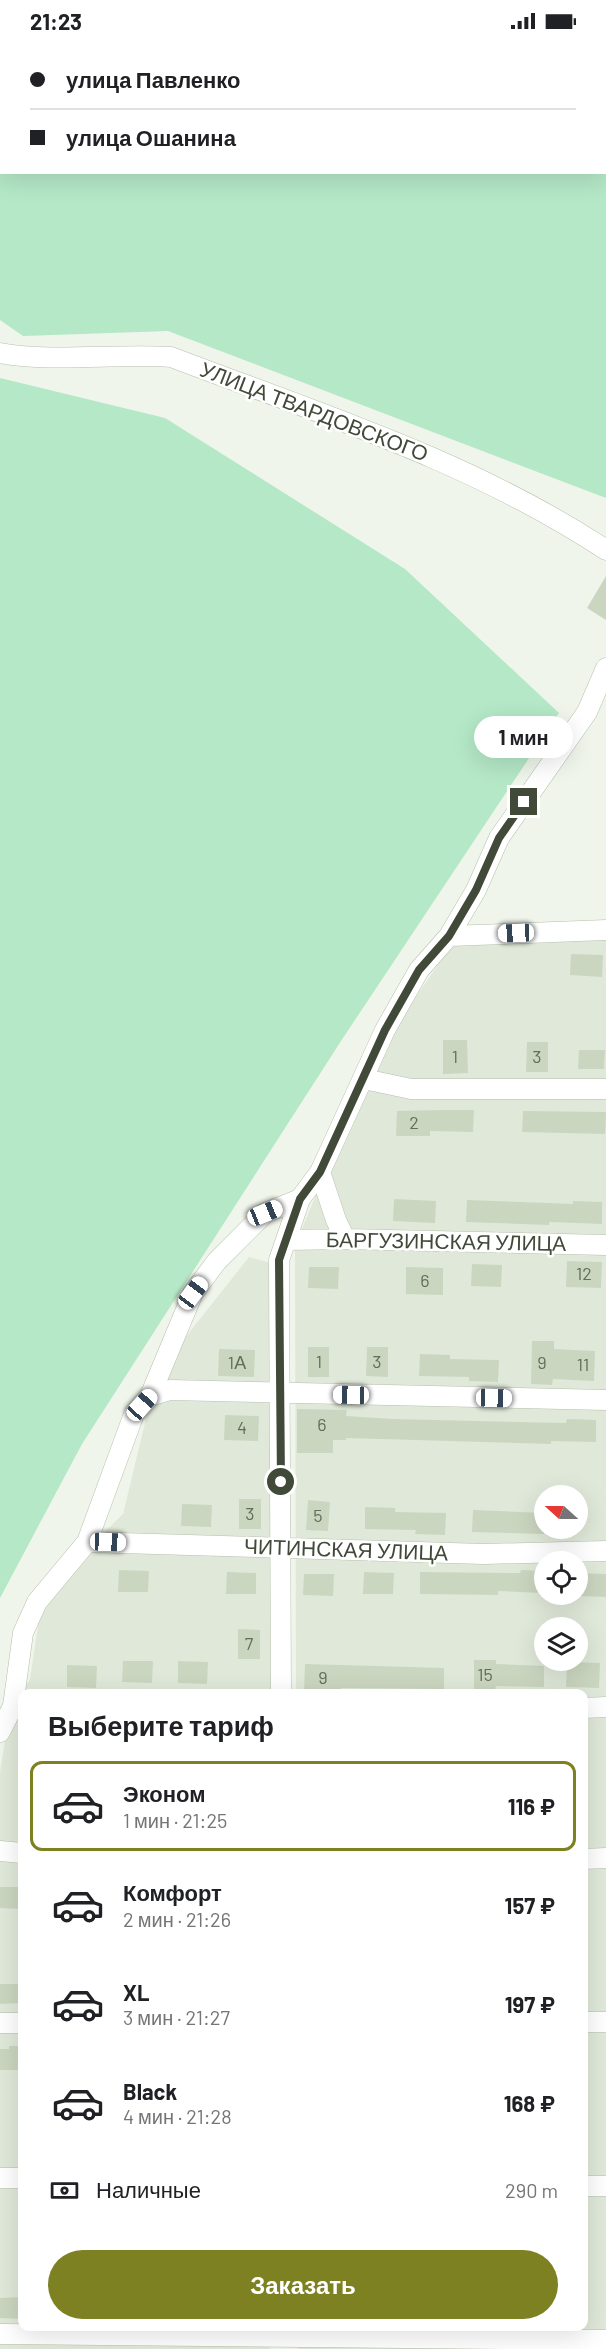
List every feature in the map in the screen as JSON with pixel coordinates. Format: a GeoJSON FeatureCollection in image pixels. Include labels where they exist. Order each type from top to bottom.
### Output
{"type":"FeatureCollection","features":[{"type":"Feature","properties":{"kind":"street","name":"УЛИЦА ТВАРДОВСКОГО"},"geometry":{"type":"LineString","coordinates":[[0,353],[27,358],[135,354],[171,357],[441,460],[553,516],[606,550]]}},
{"type":"Feature","properties":{"kind":"street"},"geometry":{"type":"LineString","coordinates":[[281,1689],[279,1260],[300,1199],[320,1172],[385,1030],[419,970],[449,936],[476,890],[499,838],[587,712],[606,668]]}},
{"type":"Feature","properties":{"kind":"street"},"geometry":{"type":"LineString","coordinates":[[449,936],[606,930]]}},
{"type":"Feature","properties":{"kind":"street"},"geometry":{"type":"LineString","coordinates":[[364,1080],[411,1089],[606,1089]]}},
{"type":"Feature","properties":{"kind":"street"},"geometry":{"type":"LineString","coordinates":[[320,1172],[345,1239]]}},
{"type":"Feature","properties":{"kind":"street"},"geometry":{"type":"LineString","coordinates":[[19,1689],[23,1633],[37,1602],[87,1542],[134,1414],[150,1396],[193,1293],[217,1261],[265,1213],[300,1199]]}},
{"type":"Feature","properties":{"kind":"street","name":"БАРГУЗИНСКАЯ УЛИЦА"},"geometry":{"type":"LineString","coordinates":[[286,1240],[345,1239],[606,1245]]}},
{"type":"Feature","properties":{"kind":"street"},"geometry":{"type":"LineString","coordinates":[[150,1396],[170,1390],[606,1400]]}},
{"type":"Feature","properties":{"kind":"street","name":"ЧИТИНСКАЯ УЛИЦА"},"geometry":{"type":"LineString","coordinates":[[87,1542],[484,1554],[606,1551]]}},
{"type":"Feature","properties":{"kind":"street"},"geometry":{"type":"LineString","coordinates":[[0,1732],[18,1706]]}},
{"type":"Feature","properties":{"kind":"street"},"geometry":{"type":"LineString","coordinates":[[588,1708],[606,1707]]}},
{"type":"Feature","properties":{"kind":"street"},"geometry":{"type":"LineString","coordinates":[[0,1851],[18,1853]]}},
{"type":"Feature","properties":{"kind":"street"},"geometry":{"type":"LineString","coordinates":[[588,1858],[606,1858]]}},
{"type":"Feature","properties":{"kind":"street"},"geometry":{"type":"LineString","coordinates":[[588,2022],[606,2022]]}},
{"type":"Feature","properties":{"kind":"street"},"geometry":{"type":"LineString","coordinates":[[0,2023],[18,2023]]}},
{"type":"Feature","properties":{"kind":"street"},"geometry":{"type":"LineString","coordinates":[[0,2178],[18,2178]]}},
{"type":"Feature","properties":{"kind":"street"},"geometry":{"type":"LineString","coordinates":[[588,2186],[606,2186]]}},
{"type":"Feature","properties":{"kind":"street"},"geometry":{"type":"LineString","coordinates":[[0,2334],[606,2340]]}},
{"type":"Feature","properties":{"kind":"shaded area"},"geometry":{"type":"Polygon","coordinates":[[[606,928],[606,2349],[298,2349],[298,2331],[588,2331],[588,1689],[296,1689],[295,1245],[373,1059],[462,930],[606,928]]]}},
{"type":"Feature","properties":{"kind":"shaded area"},"geometry":{"type":"Polygon","coordinates":[[[249,1257],[271,1263],[271,1689],[24,1689],[30,1679],[40,1613],[86,1550],[123,1514],[157,1373],[249,1257]]]}},
{"type":"Feature","properties":{"kind":"shaded area"},"geometry":{"type":"Polygon","coordinates":[[[18,1699],[18,2331],[270,2331],[270,2349],[0,2349],[0,1772],[9,1714],[18,1699]]]}},
{"type":"Feature","properties":{"kind":"green space"},"geometry":{"type":"Polygon","coordinates":[[[0,174],[606,174],[606,498],[168,331],[23,336],[0,320],[0,174]]]}},
{"type":"Feature","properties":{"kind":"green space"},"geometry":{"type":"Polygon","coordinates":[[[0,378],[165,418],[405,569],[559,713],[341,1041],[82,1444],[0,1598],[0,378]]]}},
{"type":"Feature","properties":{"kind":"building"},"geometry":{"type":"Polygon","coordinates":[[[606,576],[606,620],[587,608],[606,576]]]}},
{"type":"Feature","properties":{"kind":"building"},"geometry":{"type":"Polygon","coordinates":[[[571,954],[603,955],[602,977],[570,975],[571,954]]]}},
{"type":"Feature","properties":{"kind":"building"},"geometry":{"type":"Polygon","coordinates":[[[443,1040],[467,1040],[468,1073],[443,1074],[443,1040]]]}},
{"type":"Feature","properties":{"kind":"building"},"geometry":{"type":"Polygon","coordinates":[[[527,1042],[548,1042],[548,1072],[526,1072],[527,1042]]]}},
{"type":"Feature","properties":{"kind":"building"},"geometry":{"type":"Polygon","coordinates":[[[579,1050],[605,1050],[604,1069],[578,1069],[579,1050]]]}},
{"type":"Feature","properties":{"kind":"building"},"geometry":{"type":"Polygon","coordinates":[[[474,1110],[473,1132],[430,1131],[430,1136],[396,1136],[397,1111],[474,1110]]]}},
{"type":"Feature","properties":{"kind":"building"},"geometry":{"type":"Polygon","coordinates":[[[523,1111],[606,1112],[605,1134],[522,1132],[523,1111]]]}},
{"type":"Feature","properties":{"kind":"building"},"geometry":{"type":"Polygon","coordinates":[[[394,1199],[436,1201],[435,1223],[393,1221],[394,1199]]]}},
{"type":"Feature","properties":{"kind":"building"},"geometry":{"type":"Polygon","coordinates":[[[467,1200],[573,1204],[573,1201],[602,1202],[602,1224],[466,1222],[467,1200]]]}},
{"type":"Feature","properties":{"kind":"building"},"geometry":{"type":"Polygon","coordinates":[[[567,1261],[602,1262],[601,1288],[566,1287],[567,1261]]]}},
{"type":"Feature","properties":{"kind":"building"},"geometry":{"type":"Polygon","coordinates":[[[472,1264],[502,1265],[501,1287],[471,1286],[472,1264]]]}},
{"type":"Feature","properties":{"kind":"building"},"geometry":{"type":"Polygon","coordinates":[[[309,1267],[339,1267],[338,1289],[308,1288],[309,1267]]]}},
{"type":"Feature","properties":{"kind":"building"},"geometry":{"type":"Polygon","coordinates":[[[406,1267],[443,1268],[443,1295],[406,1294],[406,1267]]]}},
{"type":"Feature","properties":{"kind":"building"},"geometry":{"type":"Polygon","coordinates":[[[532,1341],[554,1341],[554,1349],[595,1351],[594,1381],[553,1379],[552,1385],[531,1384],[532,1341]]]}},
{"type":"Feature","properties":{"kind":"building"},"geometry":{"type":"Polygon","coordinates":[[[308,1347],[329,1347],[329,1377],[308,1377],[308,1347]]]}},
{"type":"Feature","properties":{"kind":"building"},"geometry":{"type":"Polygon","coordinates":[[[367,1347],[388,1347],[388,1377],[366,1376],[367,1347]]]}},
{"type":"Feature","properties":{"kind":"building"},"geometry":{"type":"Polygon","coordinates":[[[219,1349],[255,1350],[254,1377],[218,1376],[219,1349]]]}},
{"type":"Feature","properties":{"kind":"building"},"geometry":{"type":"Polygon","coordinates":[[[420,1354],[450,1355],[450,1359],[499,1360],[498,1382],[469,1381],[469,1377],[419,1376],[420,1354]]]}},
{"type":"Feature","properties":{"kind":"building"},"geometry":{"type":"Polygon","coordinates":[[[297,1409],[347,1410],[346,1416],[393,1419],[566,1423],[567,1419],[596,1420],[596,1442],[551,1441],[551,1444],[346,1438],[346,1440],[333,1440],[333,1453],[297,1453],[297,1409]]]}},
{"type":"Feature","properties":{"kind":"building"},"geometry":{"type":"Polygon","coordinates":[[[225,1415],[259,1416],[258,1441],[224,1440],[225,1415]]]}},
{"type":"Feature","properties":{"kind":"building"},"geometry":{"type":"Polygon","coordinates":[[[239,1499],[261,1499],[261,1529],[239,1529],[239,1499]]]}},
{"type":"Feature","properties":{"kind":"building"},"geometry":{"type":"Polygon","coordinates":[[[308,1500],[330,1502],[328,1531],[306,1530],[308,1500]]]}},
{"type":"Feature","properties":{"kind":"building"},"geometry":{"type":"Polygon","coordinates":[[[182,1504],[212,1505],[211,1527],[181,1526],[182,1504]]]}},
{"type":"Feature","properties":{"kind":"building"},"geometry":{"type":"Polygon","coordinates":[[[365,1507],[395,1508],[395,1512],[446,1513],[445,1535],[415,1534],[416,1530],[365,1529],[365,1507]]]}},
{"type":"Feature","properties":{"kind":"building"},"geometry":{"type":"Polygon","coordinates":[[[473,1510],[534,1513],[534,1534],[472,1532],[473,1510]]]}},
{"type":"Feature","properties":{"kind":"building"},"geometry":{"type":"Polygon","coordinates":[[[119,1570],[149,1571],[148,1592],[118,1592],[119,1570]]]}},
{"type":"Feature","properties":{"kind":"building"},"geometry":{"type":"Polygon","coordinates":[[[521,1570],[534,1571],[534,1593],[498,1591],[498,1595],[420,1594],[420,1572],[520,1573],[521,1570]]]}},
{"type":"Feature","properties":{"kind":"building"},"geometry":{"type":"Polygon","coordinates":[[[227,1572],[256,1573],[256,1594],[226,1594],[227,1572]]]}},
{"type":"Feature","properties":{"kind":"building"},"geometry":{"type":"Polygon","coordinates":[[[364,1572],[394,1573],[393,1594],[363,1594],[364,1572]]]}},
{"type":"Feature","properties":{"kind":"building"},"geometry":{"type":"Polygon","coordinates":[[[588,1573],[606,1574],[606,1597],[588,1596],[588,1573]]]}},
{"type":"Feature","properties":{"kind":"building"},"geometry":{"type":"Polygon","coordinates":[[[304,1574],[334,1574],[333,1596],[303,1595],[304,1574]]]}},
{"type":"Feature","properties":{"kind":"building"},"geometry":{"type":"Polygon","coordinates":[[[238,1629],[260,1630],[260,1659],[238,1659],[238,1629]]]}},
{"type":"Feature","properties":{"kind":"building"},"geometry":{"type":"Polygon","coordinates":[[[474,1660],[496,1660],[496,1664],[534,1666],[534,1671],[544,1671],[544,1687],[496,1686],[495,1689],[474,1689],[474,1660]]]}},
{"type":"Feature","properties":{"kind":"building"},"geometry":{"type":"Polygon","coordinates":[[[123,1661],[153,1661],[152,1683],[122,1682],[123,1661]]]}},
{"type":"Feature","properties":{"kind":"building"},"geometry":{"type":"Polygon","coordinates":[[[178,1661],[208,1662],[207,1684],[178,1683],[178,1661]]]}},
{"type":"Feature","properties":{"kind":"building"},"geometry":{"type":"Polygon","coordinates":[[[588,1663],[600,1663],[599,1688],[566,1687],[567,1671],[588,1671],[588,1663]]]}},
{"type":"Feature","properties":{"kind":"building"},"geometry":{"type":"Polygon","coordinates":[[[305,1664],[444,1668],[444,1689],[304,1689],[305,1664]]]}},
{"type":"Feature","properties":{"kind":"building"},"geometry":{"type":"Polygon","coordinates":[[[67,1665],[97,1666],[96,1688],[67,1687],[67,1665]]]}},
{"type":"Feature","properties":{"kind":"building"},"geometry":{"type":"Polygon","coordinates":[[[0,1887],[18,1887],[18,1909],[0,1908],[0,1887]]]}},
{"type":"Feature","properties":{"kind":"building"},"geometry":{"type":"Polygon","coordinates":[[[0,1984],[18,1984],[18,2003],[0,2004],[0,1984]]]}},
{"type":"Feature","properties":{"kind":"building"},"geometry":{"type":"Polygon","coordinates":[[[9,2046],[18,2046],[18,2070],[0,2070],[0,2049],[9,2049],[9,2046]]]}},
{"type":"Feature","properties":{"kind":"building"},"geometry":{"type":"Polygon","coordinates":[[[18,2297],[18,2319],[0,2318],[0,2298],[18,2297]]]}},
{"type":"Feature","properties":{"kind":"route"},"geometry":{"type":"LineString","coordinates":[[281,1482],[279,1260],[300,1199],[320,1172],[385,1030],[419,970],[449,936],[476,890],[499,838],[524,802]]}}]}
